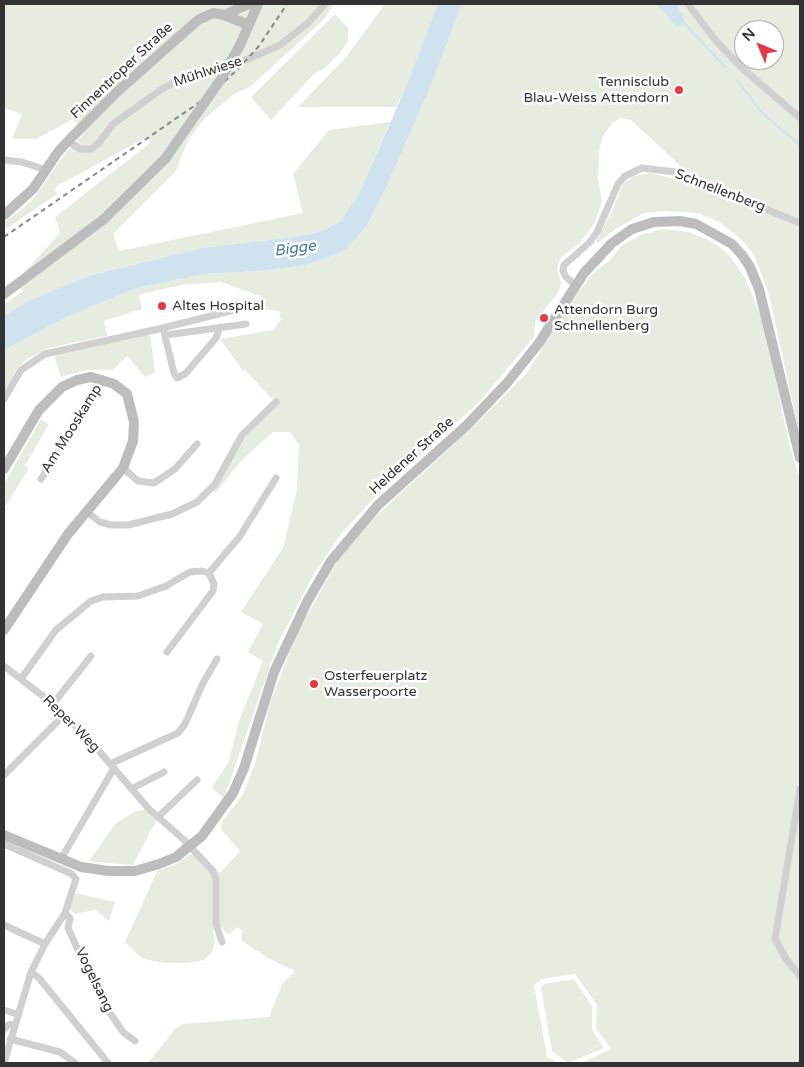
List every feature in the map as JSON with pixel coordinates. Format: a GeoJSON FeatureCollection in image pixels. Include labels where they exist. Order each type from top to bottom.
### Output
{"type":"FeatureCollection","features":[{"type":"Feature","properties":{"kind":"main road"},"geometry":{"type":"LineString","coordinates":[[224,15],[249,4]]}},
{"type":"Feature","properties":{"kind":"main road"},"geometry":{"type":"LineString","coordinates":[[4,294],[104,219],[165,158],[220,79],[240,45],[258,4]]}},
{"type":"Feature","properties":{"kind":"main road","name":"Finnentroper Straße"},"geometry":{"type":"LineString","coordinates":[[4,215],[24,200],[68,141],[118,91],[191,25],[204,16],[213,13],[224,15]]}},
{"type":"Feature","properties":{"kind":"main road"},"geometry":{"type":"LineString","coordinates":[[224,15],[249,25]]}},
{"type":"Feature","properties":{"kind":"main road","name":"Heldener Straße"},"geometry":{"type":"LineString","coordinates":[[4,835],[61,859],[82,866],[108,871],[135,871],[159,864],[191,847],[218,816],[233,793],[244,768],[274,672],[307,602],[331,562],[378,505],[466,426],[507,383],[539,342],[575,285],[593,261],[612,242],[632,229],[654,222],[696,224],[732,244],[750,267],[759,289],[800,458]]}},
{"type":"Feature","properties":{"kind":"main road"},"geometry":{"type":"LineString","coordinates":[[4,468],[39,410],[54,393],[77,380],[91,377],[103,379],[120,387],[132,406],[134,422],[133,441],[123,468],[37,577],[4,630]]}},
{"type":"Feature","properties":{"kind":"street","name":"Mühlwiese"},"geometry":{"type":"LineString","coordinates":[[68,141],[80,149],[91,149],[98,144],[113,124],[162,89],[182,78],[248,59],[280,45],[308,23],[325,4]]}},
{"type":"Feature","properties":{"kind":"street"},"geometry":{"type":"LineString","coordinates":[[688,4],[716,41],[742,68],[800,118]]}},
{"type":"Feature","properties":{"kind":"street"},"geometry":{"type":"LineString","coordinates":[[4,160],[22,162],[46,170]]}},
{"type":"Feature","properties":{"kind":"street","name":"Schnellenberg"},"geometry":{"type":"LineString","coordinates":[[575,285],[566,277],[563,271],[564,265],[590,242],[597,232],[618,184],[625,176],[642,168],[676,172],[800,223]]}},
{"type":"Feature","properties":{"kind":"street"},"geometry":{"type":"LineString","coordinates":[[164,332],[262,303]]}},
{"type":"Feature","properties":{"kind":"street"},"geometry":{"type":"LineString","coordinates":[[4,399],[21,370],[45,354],[164,332],[246,324]]}},
{"type":"Feature","properties":{"kind":"street"},"geometry":{"type":"LineString","coordinates":[[164,332],[174,373],[177,378],[182,377],[216,338],[220,327]]}},
{"type":"Feature","properties":{"kind":"street","name":"Am Mooskamp"},"geometry":{"type":"LineString","coordinates":[[41,479],[103,379]]}},
{"type":"Feature","properties":{"kind":"street"},"geometry":{"type":"LineString","coordinates":[[87,512],[100,522],[111,525],[128,525],[172,514],[198,502],[215,484],[242,435],[276,402]]}},
{"type":"Feature","properties":{"kind":"street"},"geometry":{"type":"LineString","coordinates":[[123,468],[138,482],[154,483],[175,469],[197,444]]}},
{"type":"Feature","properties":{"kind":"street"},"geometry":{"type":"LineString","coordinates":[[210,573],[240,536],[276,478]]}},
{"type":"Feature","properties":{"kind":"street"},"geometry":{"type":"LineString","coordinates":[[22,679],[56,630],[91,601],[104,597],[138,596],[166,586],[190,572],[202,570],[210,573],[214,584],[213,591],[167,652]]}},
{"type":"Feature","properties":{"kind":"street"},"geometry":{"type":"LineString","coordinates":[[53,704],[91,656]]}},
{"type":"Feature","properties":{"kind":"street"},"geometry":{"type":"LineString","coordinates":[[61,859],[112,766],[178,733],[185,724],[202,683],[217,659]]}},
{"type":"Feature","properties":{"kind":"street","name":"Reper Weg"},"geometry":{"type":"LineString","coordinates":[[4,666],[53,704],[112,766],[131,789],[213,871],[216,880],[216,924],[222,942]]}},
{"type":"Feature","properties":{"kind":"street"},"geometry":{"type":"LineString","coordinates":[[4,775],[64,715]]}},
{"type":"Feature","properties":{"kind":"street"},"geometry":{"type":"LineString","coordinates":[[131,789],[164,772]]}},
{"type":"Feature","properties":{"kind":"street"},"geometry":{"type":"LineString","coordinates":[[158,817],[197,780]]}},
{"type":"Feature","properties":{"kind":"street"},"geometry":{"type":"LineString","coordinates":[[800,790],[776,939],[786,959],[800,976]]}},
{"type":"Feature","properties":{"kind":"street"},"geometry":{"type":"LineString","coordinates":[[4,844],[75,876],[76,879],[65,913],[45,944],[31,972],[14,1024],[4,1063]]}},
{"type":"Feature","properties":{"kind":"street","name":"Vogelsang"},"geometry":{"type":"LineString","coordinates":[[65,913],[70,918],[68,928],[101,1000],[123,1032],[135,1041]]}},
{"type":"Feature","properties":{"kind":"street"},"geometry":{"type":"LineString","coordinates":[[4,925],[45,944]]}},
{"type":"Feature","properties":{"kind":"street"},"geometry":{"type":"LineString","coordinates":[[31,972],[39,978],[108,1063]]}},
{"type":"Feature","properties":{"kind":"street"},"geometry":{"type":"LineString","coordinates":[[4,1010],[17,1014]]}},
{"type":"Feature","properties":{"kind":"street"},"geometry":{"type":"LineString","coordinates":[[4,1030],[8,1025],[14,1024]]}},
{"type":"Feature","properties":{"kind":"street"},"geometry":{"type":"LineString","coordinates":[[10,1039],[60,1052],[75,1063]]}},
{"type":"Feature","properties":{"kind":"shaded area"},"geometry":{"type":"Polygon","coordinates":[[[4,4],[334,4],[323,20],[251,86],[233,95],[204,119],[188,140],[176,171],[113,234],[119,251],[303,213],[293,174],[329,130],[390,122],[359,194],[349,211],[341,221],[320,232],[202,248],[88,276],[26,302],[4,316],[4,305],[23,291],[16,281],[60,233],[55,217],[150,143],[147,137],[57,186],[55,190],[57,194],[6,229],[4,222],[31,202],[64,155],[85,132],[73,119],[36,139],[12,139],[22,114],[4,108],[4,4]]]}},
{"type":"Feature","properties":{"kind":"shaded area"},"geometry":{"type":"Polygon","coordinates":[[[385,4],[438,4],[405,89],[396,107],[298,107],[347,56],[385,4]]]}},
{"type":"Feature","properties":{"kind":"shaded area"},"geometry":{"type":"Polygon","coordinates":[[[462,4],[800,4],[800,437],[769,294],[754,255],[741,239],[719,222],[698,213],[664,211],[644,213],[617,228],[598,243],[596,241],[612,211],[623,184],[633,176],[650,173],[684,181],[689,174],[631,120],[621,118],[613,122],[603,136],[599,152],[598,179],[602,202],[594,224],[579,244],[561,257],[557,268],[561,284],[557,294],[535,322],[534,337],[479,402],[372,500],[341,534],[315,572],[278,643],[224,798],[212,788],[229,761],[239,721],[263,661],[248,652],[263,624],[241,612],[283,548],[297,489],[299,445],[290,432],[273,432],[242,460],[216,492],[208,492],[234,448],[275,402],[245,370],[243,371],[220,339],[273,330],[281,320],[279,311],[259,309],[262,297],[221,282],[181,285],[139,295],[142,309],[104,321],[107,336],[49,348],[27,359],[18,367],[4,392],[4,350],[71,315],[137,288],[203,274],[259,271],[306,265],[332,256],[345,250],[366,227],[386,188],[431,85],[462,4]]]}},
{"type":"Feature","properties":{"kind":"shaded area"},"geometry":{"type":"Polygon","coordinates":[[[335,14],[348,28],[348,41],[339,54],[324,69],[314,74],[271,120],[251,97],[335,14]]]}},
{"type":"Feature","properties":{"kind":"shaded area"},"geometry":{"type":"Polygon","coordinates":[[[662,229],[689,232],[711,241],[728,254],[745,278],[763,322],[789,443],[800,479],[800,1063],[582,1063],[611,1049],[596,1028],[597,1005],[575,974],[542,979],[534,985],[547,1057],[558,1063],[148,1063],[174,1030],[182,1024],[269,1017],[282,984],[295,971],[268,958],[242,941],[242,931],[237,927],[230,934],[226,933],[221,926],[213,930],[215,942],[212,952],[204,960],[189,963],[164,963],[143,959],[125,942],[157,871],[176,864],[193,853],[208,871],[221,872],[240,851],[221,829],[223,820],[242,796],[255,764],[270,703],[298,631],[340,557],[376,516],[474,426],[526,374],[570,304],[592,274],[611,259],[622,245],[641,235],[662,229]]]}},
{"type":"Feature","properties":{"kind":"shaded area"},"geometry":{"type":"Polygon","coordinates":[[[150,333],[155,372],[145,377],[127,356],[113,370],[86,370],[61,377],[54,356],[150,333]]]}},
{"type":"Feature","properties":{"kind":"shaded area"},"geometry":{"type":"Polygon","coordinates":[[[41,419],[49,424],[25,466],[29,468],[5,507],[4,484],[41,419]]]}},
{"type":"Feature","properties":{"kind":"shaded area"},"geometry":{"type":"Polygon","coordinates":[[[149,809],[158,817],[133,865],[89,861],[115,824],[136,811],[149,809]]]}},
{"type":"Feature","properties":{"kind":"shaded area"},"geometry":{"type":"Polygon","coordinates":[[[75,893],[115,902],[109,921],[95,910],[75,914],[70,909],[75,893]]]}},
{"type":"Feature","properties":{"kind":"shaded area"},"geometry":{"type":"Polygon","coordinates":[[[574,979],[592,1006],[592,1030],[604,1048],[568,1063],[552,1051],[541,988],[544,984],[574,979]]]}},
{"type":"Feature","properties":{"kind":"water","name":"Bigge"},"geometry":{"type":"Polygon","coordinates":[[[438,4],[462,4],[431,85],[386,188],[366,227],[345,250],[306,265],[259,271],[203,274],[137,288],[71,315],[4,350],[4,316],[26,302],[88,276],[202,248],[320,232],[341,221],[359,194],[405,89],[438,4]]]}},
{"type":"Feature","properties":{"kind":"water"},"geometry":{"type":"Polygon","coordinates":[[[657,4],[676,4],[684,19],[682,26],[677,27],[657,4]]]}},
{"type":"Feature","properties":{"kind":"waterway"},"geometry":{"type":"LineString","coordinates":[[684,23],[725,67]]}},
{"type":"Feature","properties":{"kind":"waterway"},"geometry":{"type":"LineString","coordinates":[[737,80],[762,113],[800,145]]}},
{"type":"Feature","properties":{"kind":"railway"},"geometry":{"type":"LineString","coordinates":[[4,237],[210,95],[259,46],[287,4]]}},
{"type":"Feature","properties":{"kind":"place","name":"Tennisclub Blau-Weiss Attendorn"},"geometry":{"type":"Point","coordinates":[679,90]}},
{"type":"Feature","properties":{"kind":"place","name":"Altes Hospital"},"geometry":{"type":"Point","coordinates":[162,306]}},
{"type":"Feature","properties":{"kind":"place","name":"Attendorn Burg Schnellenberg"},"geometry":{"type":"Point","coordinates":[544,318]}},
{"type":"Feature","properties":{"kind":"place","name":"Osterfeuerplatz Wasserpoorte"},"geometry":{"type":"Point","coordinates":[314,684]}}]}
